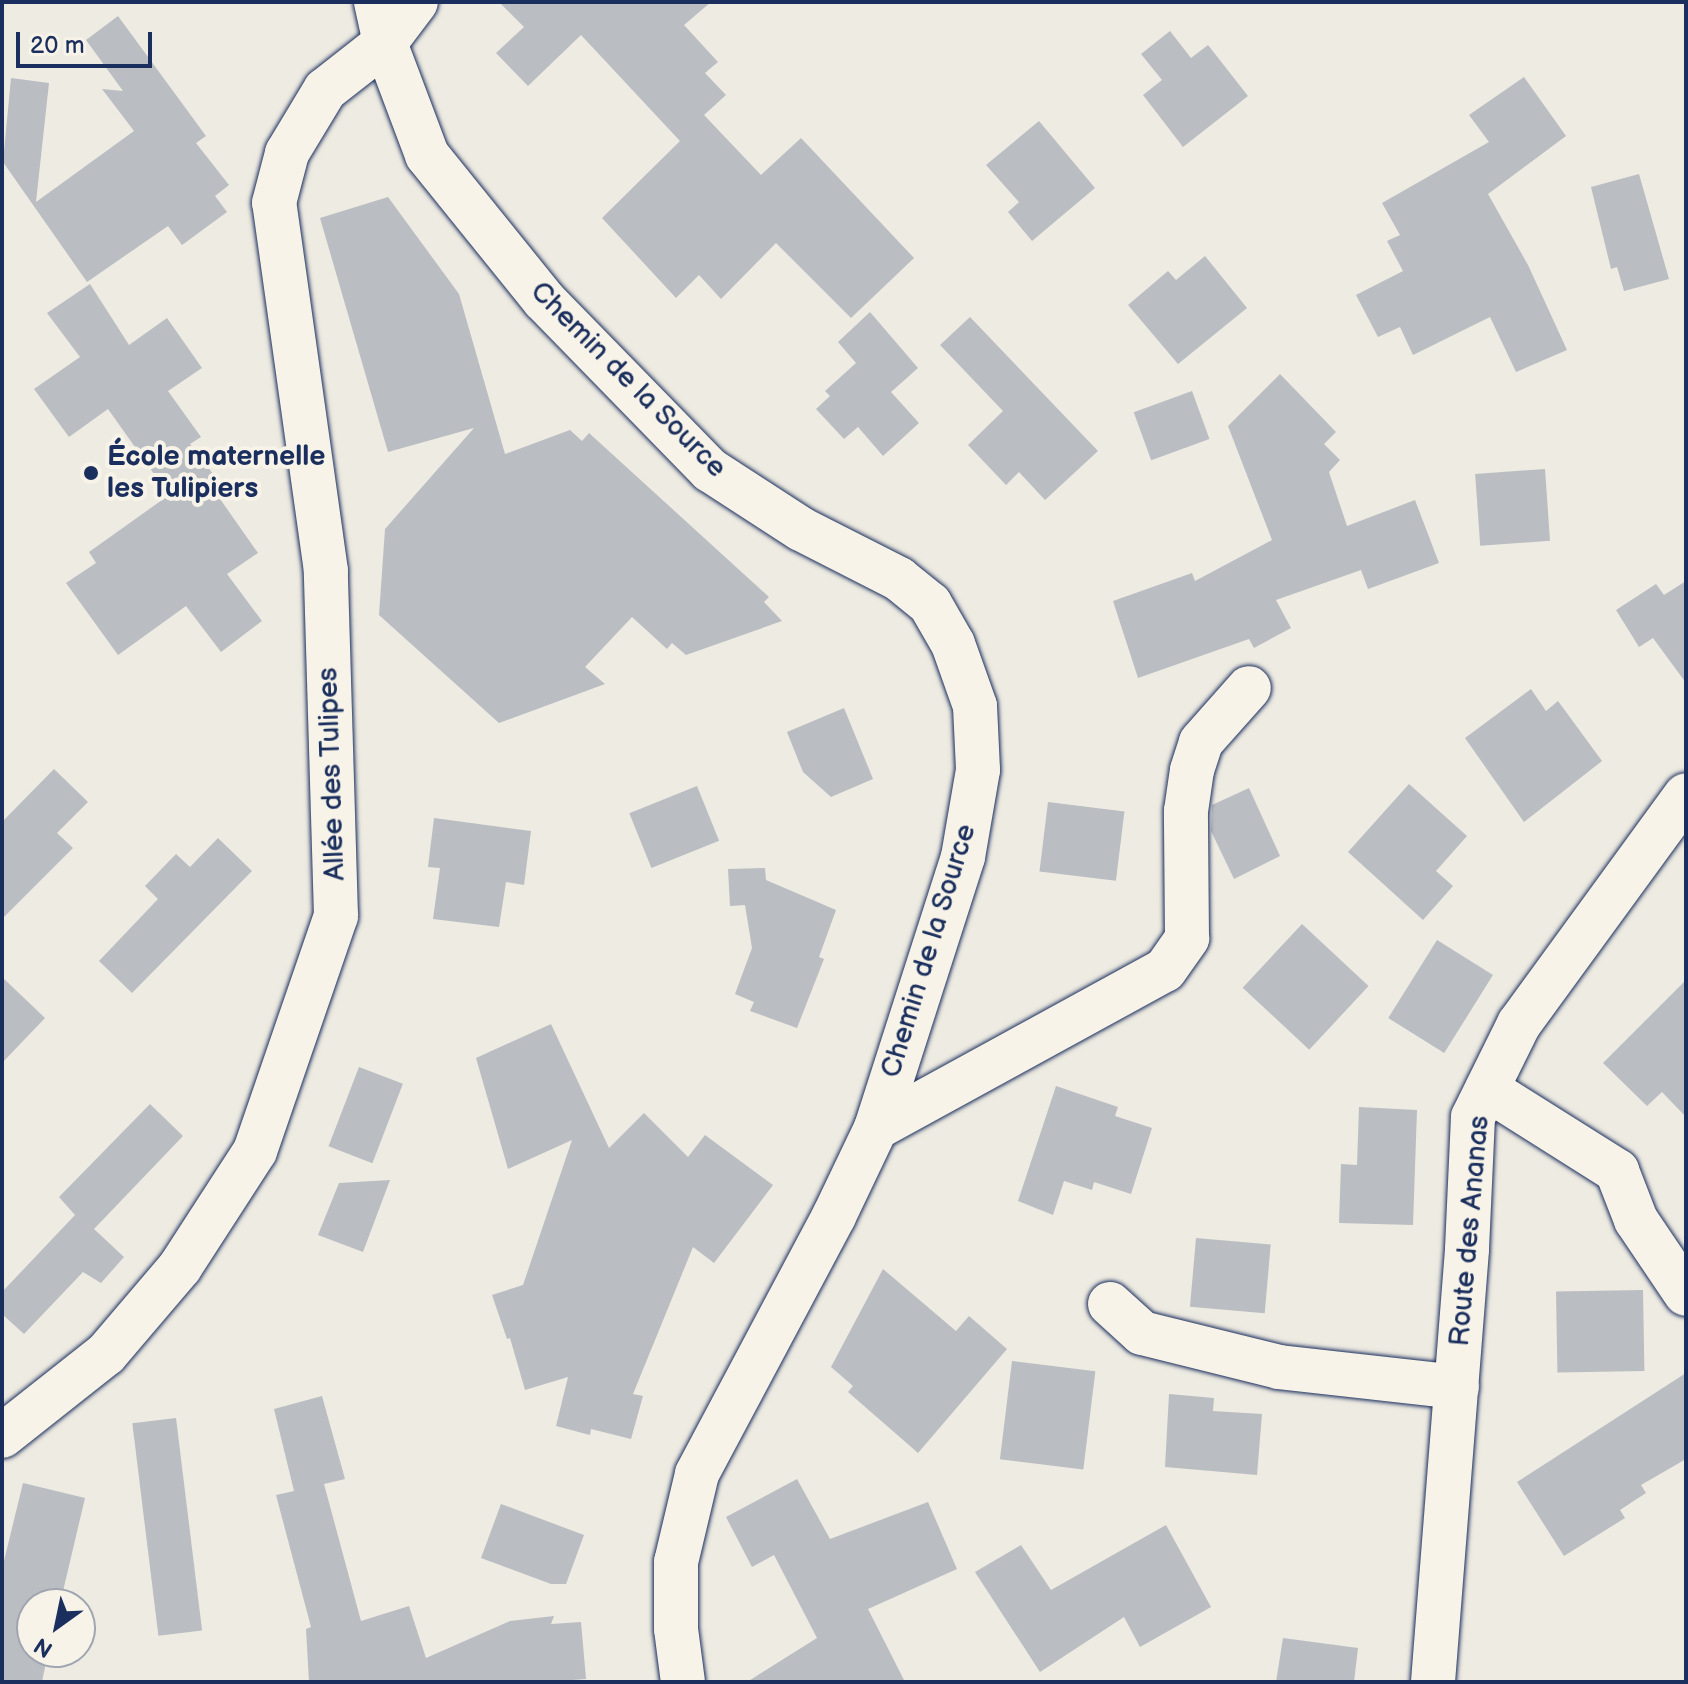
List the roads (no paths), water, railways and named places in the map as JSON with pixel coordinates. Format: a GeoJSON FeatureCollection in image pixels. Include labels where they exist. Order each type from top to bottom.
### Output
{"type":"FeatureCollection","features":[{"type":"Feature","properties":{"kind":"street"},"geometry":{"type":"LineString","coordinates":[[380,22],[416,2]]}},
{"type":"Feature","properties":{"kind":"street","name":"Chemin de la Source"},"geometry":{"type":"LineString","coordinates":[[380,22],[427,155],[544,300],[710,470],[801,529],[899,579],[930,604],[953,644],[975,706],[978,770],[963,857],[876,1128],[834,1216],[697,1474],[676,1562],[676,1629],[683,1682]]}},
{"type":"Feature","properties":{"kind":"street","name":"Allée des Tulipes"},"geometry":{"type":"LineString","coordinates":[[2,1436],[106,1354],[180,1267],[255,1151],[336,916],[326,571],[274,203],[287,153],[325,90],[380,22]]}},
{"type":"Feature","properties":{"kind":"street"},"geometry":{"type":"LineString","coordinates":[[876,1128],[1165,970],[1187,938],[1186,811],[1192,770],[1201,742],[1249,688]]}},
{"type":"Feature","properties":{"kind":"street","name":"Route des Ananas"},"geometry":{"type":"LineString","coordinates":[[1433,1682],[1457,1387],[1473,1117],[1519,1024],[1686,795]]}},
{"type":"Feature","properties":{"kind":"street"},"geometry":{"type":"LineString","coordinates":[[1487,1089],[1617,1171],[1636,1220],[1686,1294]]}},
{"type":"Feature","properties":{"kind":"street"},"geometry":{"type":"LineString","coordinates":[[1110,1304],[1142,1333],[1279,1367],[1457,1387]]}},
{"type":"Feature","properties":{"kind":"place","name":"École maternelle les Tulipiers"},"geometry":{"type":"Point","coordinates":[91,473]}}]}
